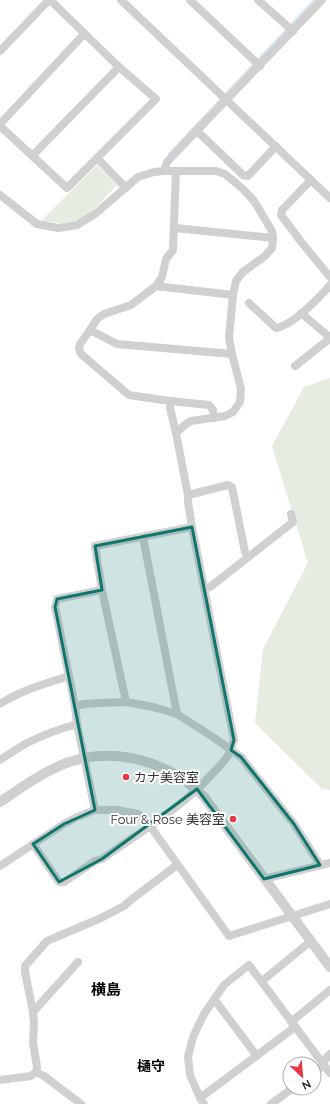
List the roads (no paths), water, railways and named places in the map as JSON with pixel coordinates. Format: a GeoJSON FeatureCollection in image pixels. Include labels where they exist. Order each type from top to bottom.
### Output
{"type":"FeatureCollection","features":[{"type":"Feature","properties":{"kind":"street"},"geometry":{"type":"LineString","coordinates":[[0,51],[50,0],[119,67],[156,99],[67,188],[0,125],[84,34]]}},
{"type":"Feature","properties":{"kind":"street"},"geometry":{"type":"LineString","coordinates":[[121,0],[330,198]]}},
{"type":"Feature","properties":{"kind":"street"},"geometry":{"type":"LineString","coordinates":[[190,0],[260,66]]}},
{"type":"Feature","properties":{"kind":"street"},"geometry":{"type":"LineString","coordinates":[[258,0],[293,31]]}},
{"type":"Feature","properties":{"kind":"street"},"geometry":{"type":"LineString","coordinates":[[164,171],[167,162],[322,0]]}},
{"type":"Feature","properties":{"kind":"street"},"geometry":{"type":"LineString","coordinates":[[32,155],[119,67]]}},
{"type":"Feature","properties":{"kind":"street"},"geometry":{"type":"LineString","coordinates":[[197,131],[243,175],[248,176],[276,146]]}},
{"type":"Feature","properties":{"kind":"street"},"geometry":{"type":"LineString","coordinates":[[97,158],[126,188]]}},
{"type":"Feature","properties":{"kind":"street"},"geometry":{"type":"LineString","coordinates":[[176,171],[173,250],[166,260],[162,277],[156,286],[131,305],[104,314],[97,319],[78,348],[81,354],[129,394],[210,405],[213,410],[214,418]]}},
{"type":"Feature","properties":{"kind":"street"},"geometry":{"type":"LineString","coordinates":[[0,195],[37,224],[58,228],[77,225],[95,214],[138,177],[154,172],[216,171],[225,174],[243,189],[254,201],[272,231],[273,238],[272,248],[266,256],[243,272],[236,281],[233,295],[230,337],[232,354],[241,389],[240,402],[233,412],[225,416],[191,421],[176,433]]}},
{"type":"Feature","properties":{"kind":"street"},"geometry":{"type":"LineString","coordinates":[[311,180],[282,210],[281,215],[330,277]]}},
{"type":"Feature","properties":{"kind":"street"},"geometry":{"type":"LineString","coordinates":[[175,228],[273,238]]}},
{"type":"Feature","properties":{"kind":"street"},"geometry":{"type":"LineString","coordinates":[[249,303],[276,328],[282,327],[301,313],[322,294],[330,284]]}},
{"type":"Feature","properties":{"kind":"street"},"geometry":{"type":"LineString","coordinates":[[156,286],[233,295]]}},
{"type":"Feature","properties":{"kind":"street"},"geometry":{"type":"LineString","coordinates":[[295,366],[328,340],[327,335],[301,313]]}},
{"type":"Feature","properties":{"kind":"street"},"geometry":{"type":"LineString","coordinates":[[90,330],[117,344],[232,354]]}},
{"type":"Feature","properties":{"kind":"street"},"geometry":{"type":"LineString","coordinates":[[33,844],[59,882],[64,882],[95,861],[102,859],[150,826],[197,790],[227,758],[231,750],[234,740],[192,527],[188,495],[170,408],[170,400]]}},
{"type":"Feature","properties":{"kind":"street"},"geometry":{"type":"LineString","coordinates":[[188,495],[228,485],[232,487],[245,552],[248,557]]}},
{"type":"Feature","properties":{"kind":"street"},"geometry":{"type":"LineString","coordinates":[[205,589],[210,587],[293,522],[291,514]]}},
{"type":"Feature","properties":{"kind":"street"},"geometry":{"type":"LineString","coordinates":[[126,702],[102,590],[95,546],[192,527]]}},
{"type":"Feature","properties":{"kind":"street"},"geometry":{"type":"LineString","coordinates":[[143,537],[177,714]]}},
{"type":"Feature","properties":{"kind":"street"},"geometry":{"type":"LineString","coordinates":[[95,810],[55,607],[57,598],[102,590]]}},
{"type":"Feature","properties":{"kind":"street"},"geometry":{"type":"LineString","coordinates":[[0,704],[27,690],[69,676]]}},
{"type":"Feature","properties":{"kind":"street"},"geometry":{"type":"LineString","coordinates":[[75,706],[85,704],[126,702],[153,707],[177,714],[213,737],[241,757],[294,824],[320,865]]}},
{"type":"Feature","properties":{"kind":"street"},"geometry":{"type":"LineString","coordinates":[[0,760],[43,735],[77,724]]}},
{"type":"Feature","properties":{"kind":"street"},"geometry":{"type":"LineString","coordinates":[[0,802],[50,770],[84,758],[103,756],[126,757],[148,762],[169,770],[197,790],[204,797],[330,967]]}},
{"type":"Feature","properties":{"kind":"street"},"geometry":{"type":"LineString","coordinates":[[0,866],[77,817],[95,810],[117,810],[138,814],[145,819],[229,936],[330,904]]}},
{"type":"Feature","properties":{"kind":"street"},"geometry":{"type":"LineString","coordinates":[[264,879],[330,863]]}},
{"type":"Feature","properties":{"kind":"street"},"geometry":{"type":"LineString","coordinates":[[0,1080],[31,1076],[36,1072],[37,1068],[33,1043],[33,1012],[25,966],[47,941],[101,918],[124,906],[132,898],[178,865]]}},
{"type":"Feature","properties":{"kind":"street"},"geometry":{"type":"LineString","coordinates":[[262,982],[311,941]]}},
{"type":"Feature","properties":{"kind":"street"},"geometry":{"type":"LineString","coordinates":[[33,1012],[78,962]]}},
{"type":"Feature","properties":{"kind":"street"},"geometry":{"type":"LineString","coordinates":[[317,1056],[293,1025],[249,965],[224,985],[204,1014],[193,1037],[188,1057],[190,1075],[202,1101],[293,1025],[330,990]]}},
{"type":"Feature","properties":{"kind":"street"},"geometry":{"type":"LineString","coordinates":[[214,1000],[257,1056]]}},
{"type":"Feature","properties":{"kind":"street"},"geometry":{"type":"LineString","coordinates":[[330,1054],[322,1063],[330,1073]]}},
{"type":"Feature","properties":{"kind":"street"},"geometry":{"type":"LineString","coordinates":[[36,1072],[44,1076],[81,1104]]}},
{"type":"Feature","properties":{"kind":"street"},"geometry":{"type":"LineString","coordinates":[[272,1104],[282,1096]]}},
{"type":"Feature","properties":{"kind":"waterway"},"geometry":{"type":"LineString","coordinates":[[169,154],[315,0]]}},
{"type":"Feature","properties":{"kind":"place","name":"カナ美容室"},"geometry":{"type":"Point","coordinates":[126,777]}},
{"type":"Feature","properties":{"kind":"place","name":"Four & Rose 美容室"},"geometry":{"type":"Point","coordinates":[233,819]}},
{"type":"Feature","properties":{"kind":"district","name":"横島"},"geometry":{"type":"Point","coordinates":[106,990]}},
{"type":"Feature","properties":{"kind":"district","name":"樋守"},"geometry":{"type":"Point","coordinates":[151,1066]}}]}
